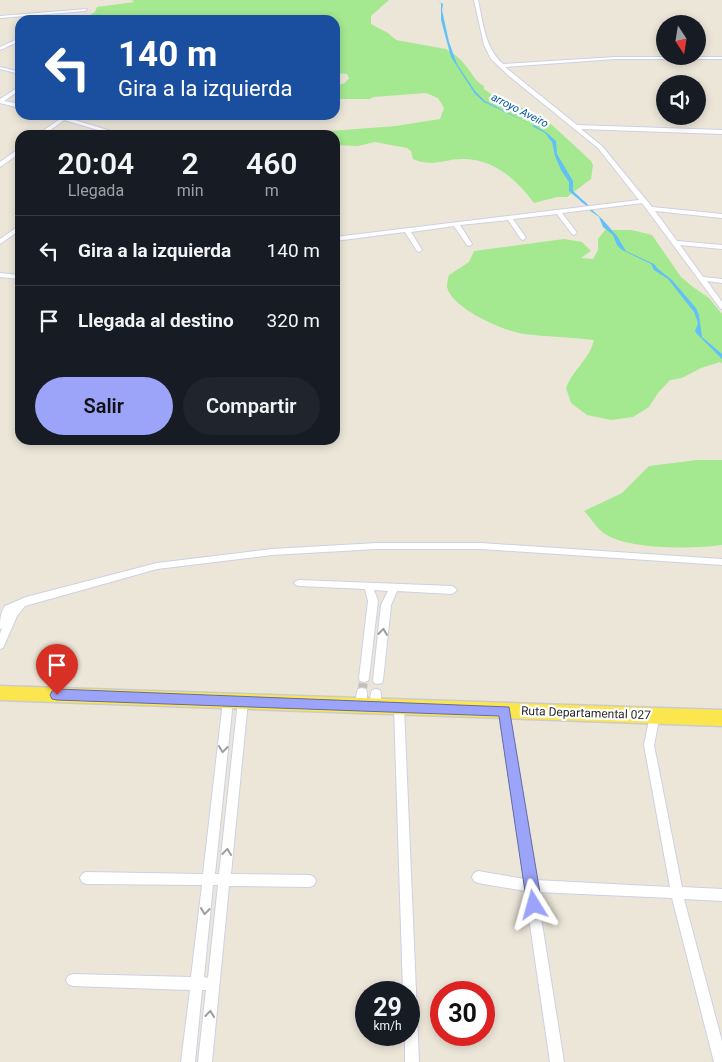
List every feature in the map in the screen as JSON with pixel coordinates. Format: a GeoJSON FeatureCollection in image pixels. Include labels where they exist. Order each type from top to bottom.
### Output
{"type":"FeatureCollection","features":[{"type":"Feature","properties":{"kind":"main road","name":"Ruta Departamental 027"},"geometry":{"type":"LineString","coordinates":[[0,693],[235,701],[369,699],[400,707],[722,718]]}},
{"type":"Feature","properties":{"kind":"street"},"geometry":{"type":"LineString","coordinates":[[476,0],[486,45],[493,58],[600,147],[644,201],[722,307]]}},
{"type":"Feature","properties":{"kind":"street"},"geometry":{"type":"LineString","coordinates":[[48,15],[85,10]]}},
{"type":"Feature","properties":{"kind":"street"},"geometry":{"type":"LineString","coordinates":[[0,17],[15,17]]}},
{"type":"Feature","properties":{"kind":"street"},"geometry":{"type":"LineString","coordinates":[[0,47],[15,42]]}},
{"type":"Feature","properties":{"kind":"street"},"geometry":{"type":"LineString","coordinates":[[501,66],[614,58],[722,58]]}},
{"type":"Feature","properties":{"kind":"street"},"geometry":{"type":"LineString","coordinates":[[0,68],[15,72]]}},
{"type":"Feature","properties":{"kind":"street"},"geometry":{"type":"LineString","coordinates":[[15,91],[0,100],[15,104]]}},
{"type":"Feature","properties":{"kind":"street"},"geometry":{"type":"LineString","coordinates":[[47,130],[62,120]]}},
{"type":"Feature","properties":{"kind":"street"},"geometry":{"type":"LineString","coordinates":[[75,120],[105,130]]}},
{"type":"Feature","properties":{"kind":"street"},"geometry":{"type":"LineString","coordinates":[[576,127],[722,132]]}},
{"type":"Feature","properties":{"kind":"street"},"geometry":{"type":"LineString","coordinates":[[0,165],[15,154]]}},
{"type":"Feature","properties":{"kind":"street"},"geometry":{"type":"LineString","coordinates":[[340,238],[644,201]]}},
{"type":"Feature","properties":{"kind":"street"},"geometry":{"type":"LineString","coordinates":[[650,209],[722,216]]}},
{"type":"Feature","properties":{"kind":"street"},"geometry":{"type":"LineString","coordinates":[[558,211],[574,233]]}},
{"type":"Feature","properties":{"kind":"street"},"geometry":{"type":"LineString","coordinates":[[509,217],[523,238]]}},
{"type":"Feature","properties":{"kind":"street"},"geometry":{"type":"LineString","coordinates":[[456,224],[469,244]]}},
{"type":"Feature","properties":{"kind":"street"},"geometry":{"type":"LineString","coordinates":[[407,230],[419,250]]}},
{"type":"Feature","properties":{"kind":"street"},"geometry":{"type":"LineString","coordinates":[[0,242],[15,231]]}},
{"type":"Feature","properties":{"kind":"street"},"geometry":{"type":"LineString","coordinates":[[676,243],[722,247]]}},
{"type":"Feature","properties":{"kind":"street"},"geometry":{"type":"LineString","coordinates":[[0,275],[15,276]]}},
{"type":"Feature","properties":{"kind":"street"},"geometry":{"type":"LineString","coordinates":[[702,279],[722,281]]}},
{"type":"Feature","properties":{"kind":"street"},"geometry":{"type":"LineString","coordinates":[[0,625],[8,609],[26,601],[157,566],[272,552],[358,547],[480,546],[722,562]]}},
{"type":"Feature","properties":{"kind":"street"},"geometry":{"type":"LineString","coordinates":[[299,583],[452,590]]}},
{"type":"Feature","properties":{"kind":"street"},"geometry":{"type":"LineString","coordinates":[[364,678],[373,601],[368,586]]}},
{"type":"Feature","properties":{"kind":"street"},"geometry":{"type":"LineString","coordinates":[[378,680],[386,605],[394,588]]}},
{"type":"Feature","properties":{"kind":"street"},"geometry":{"type":"LineString","coordinates":[[0,645],[13,614],[26,601]]}},
{"type":"Feature","properties":{"kind":"street"},"geometry":{"type":"LineString","coordinates":[[188,1062],[208,879],[235,701]]}},
{"type":"Feature","properties":{"kind":"street"},"geometry":{"type":"LineString","coordinates":[[205,1062],[224,880],[235,701]]}},
{"type":"Feature","properties":{"kind":"street"},"geometry":{"type":"LineString","coordinates":[[400,707],[412,1062]]}},
{"type":"Feature","properties":{"kind":"street"},"geometry":{"type":"LineString","coordinates":[[504,711],[532,886],[557,1062]]}},
{"type":"Feature","properties":{"kind":"street"},"geometry":{"type":"LineString","coordinates":[[655,715],[650,745],[677,893],[721,1062]]}},
{"type":"Feature","properties":{"kind":"street"},"geometry":{"type":"LineString","coordinates":[[478,877],[532,886],[722,895]]}},
{"type":"Feature","properties":{"kind":"street"},"geometry":{"type":"LineString","coordinates":[[86,878],[310,881]]}},
{"type":"Feature","properties":{"kind":"street"},"geometry":{"type":"LineString","coordinates":[[72,980],[213,984]]}},
{"type":"Feature","properties":{"kind":"green space"},"geometry":{"type":"Polygon","coordinates":[[[132,0],[389,0],[371,16],[371,24],[388,33],[396,40],[446,49],[454,54],[463,62],[478,82],[484,86],[484,89],[495,97],[520,106],[540,121],[551,124],[591,161],[593,165],[591,179],[567,197],[557,197],[534,203],[513,179],[496,167],[476,160],[458,159],[427,163],[413,159],[411,151],[407,148],[375,142],[358,146],[340,145],[340,130],[396,126],[440,119],[444,108],[438,98],[426,93],[373,97],[370,99],[340,99],[340,84],[345,83],[349,78],[347,74],[340,73],[340,15],[90,15],[95,12],[97,7],[134,2],[132,0]]]}},
{"type":"Feature","properties":{"kind":"green space"},"geometry":{"type":"Polygon","coordinates":[[[605,230],[632,230],[652,235],[681,277],[709,298],[722,314],[722,364],[720,362],[701,368],[682,378],[670,380],[649,407],[633,417],[611,420],[587,415],[571,403],[566,388],[589,353],[594,340],[524,334],[492,324],[468,311],[458,303],[447,287],[449,275],[469,262],[474,251],[564,239],[582,242],[591,251],[581,258],[593,259],[598,250],[598,239],[605,230]]]}},
{"type":"Feature","properties":{"kind":"green space"},"geometry":{"type":"Polygon","coordinates":[[[697,460],[722,460],[722,545],[662,547],[630,543],[605,534],[584,511],[622,493],[649,466],[697,460]]]}},
{"type":"Feature","properties":{"kind":"water"},"geometry":{"type":"Polygon","coordinates":[[[437,0],[443,4],[442,10],[449,42],[457,64],[475,91],[485,101],[530,124],[484,102],[475,94],[451,57],[441,20],[441,3],[437,0]]]}},
{"type":"Feature","properties":{"kind":"water"},"geometry":{"type":"Polygon","coordinates":[[[534,125],[547,133],[556,141],[557,154],[573,181],[573,191],[586,203],[583,203],[569,191],[569,182],[555,156],[552,142],[545,133],[532,126],[534,125]]]}},
{"type":"Feature","properties":{"kind":"water"},"geometry":{"type":"Polygon","coordinates":[[[590,208],[602,219],[617,236],[626,251],[654,264],[672,280],[696,308],[699,315],[702,337],[722,354],[722,359],[697,334],[695,331],[698,323],[694,312],[668,279],[654,270],[651,264],[622,250],[617,245],[613,235],[603,227],[599,217],[589,210],[590,208]]]}},
{"type":"Feature","properties":{"kind":"waterway","name":"arroyo Aveiro"},"geometry":{"type":"LineString","coordinates":[[582,201],[587,205]]}},
{"type":"Feature","properties":{"kind":"tunnel"},"geometry":{"type":"LineString","coordinates":[[362,692],[364,678]]}},
{"type":"Feature","properties":{"kind":"route"},"geometry":{"type":"LineString","coordinates":[[57,695],[504,711],[534,905]]}}]}
